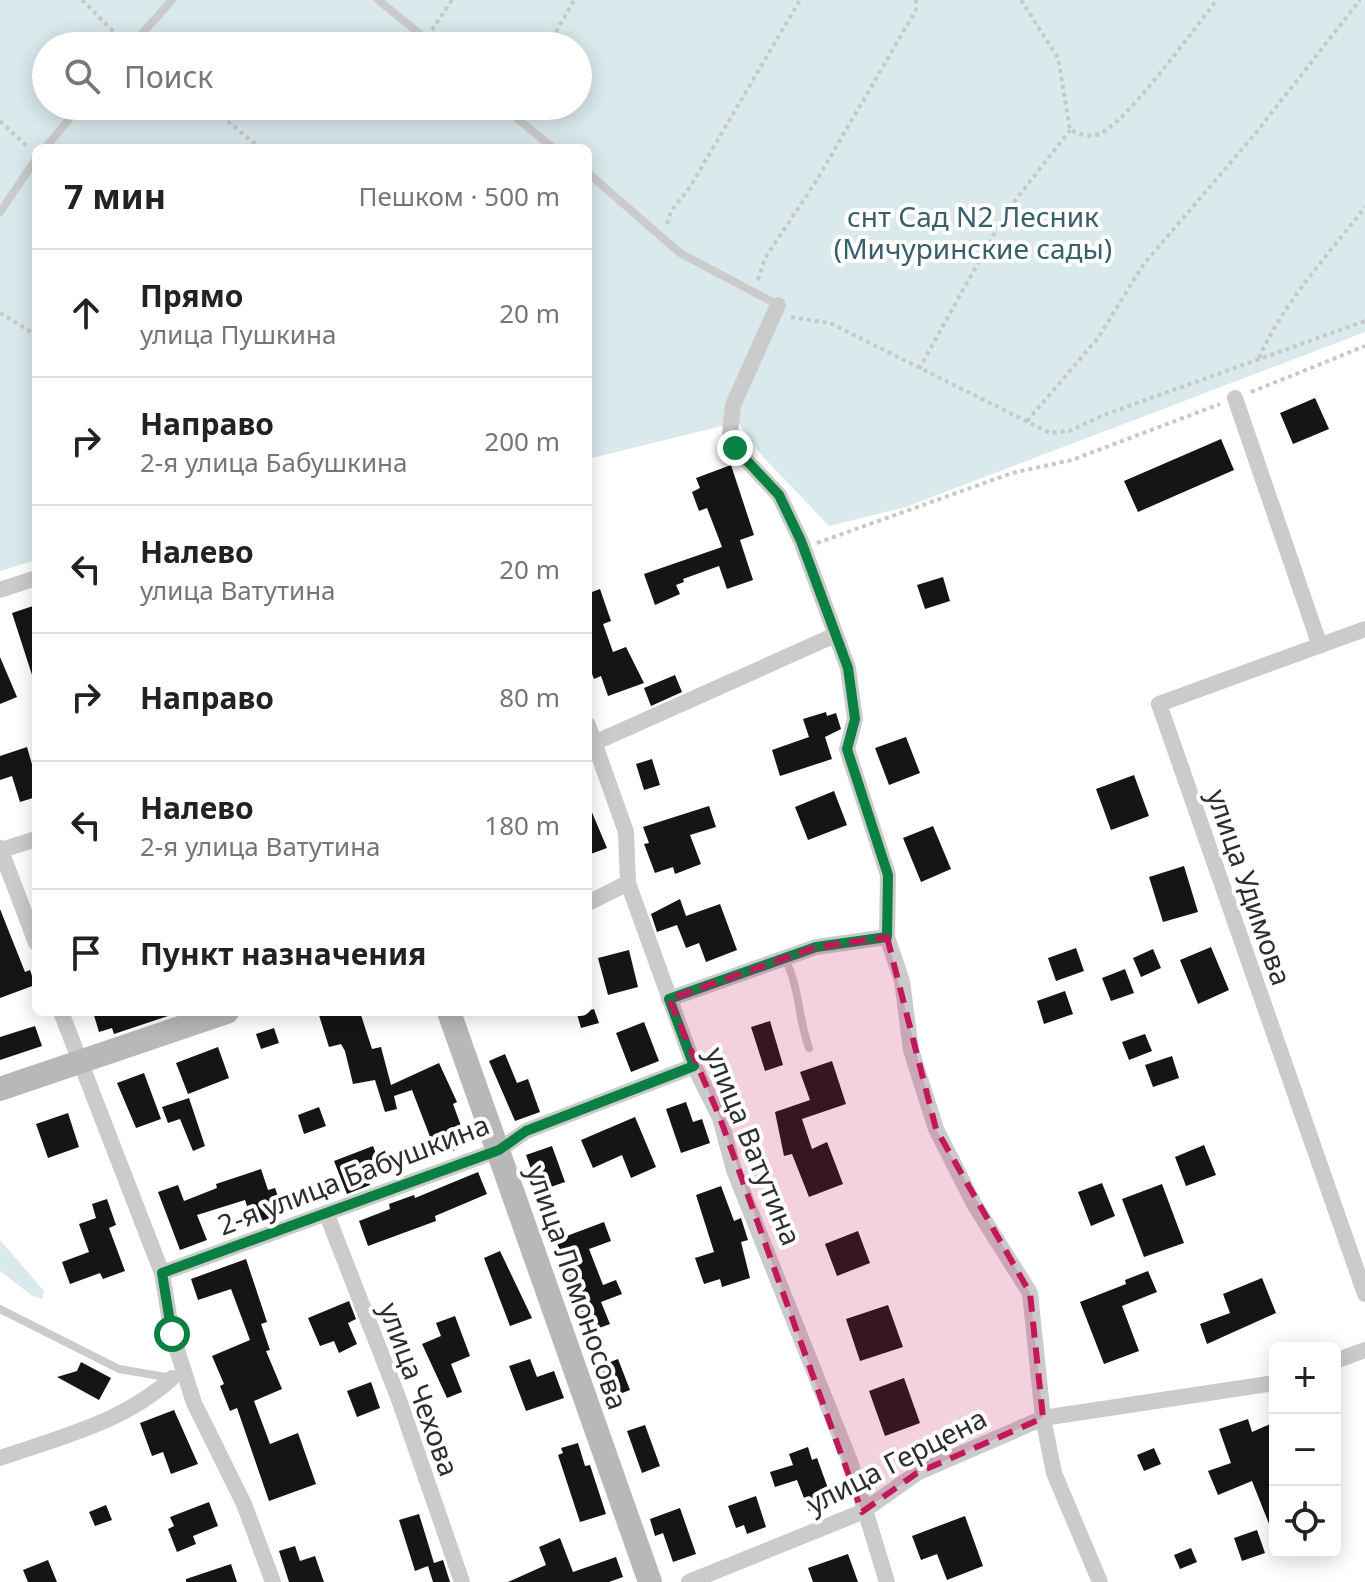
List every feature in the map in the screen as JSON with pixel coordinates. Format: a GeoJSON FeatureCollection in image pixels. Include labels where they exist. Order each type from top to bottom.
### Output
{"type":"FeatureCollection","features":[{"type":"Feature","properties":{"kind":"street"},"geometry":{"type":"LineString","coordinates":[[778,305],[733,405],[730,434],[735,448],[779,495],[803,548],[833,636],[848,668],[855,719],[847,749],[888,875],[887,937],[902,981],[911,1050],[936,1129],[974,1204],[1030,1293],[1043,1418],[1054,1473],[1100,1582]]}},
{"type":"Feature","properties":{"kind":"street"},"geometry":{"type":"LineString","coordinates":[[1235,398],[1320,646]]}},
{"type":"Feature","properties":{"kind":"street"},"geometry":{"type":"LineString","coordinates":[[0,590],[32,579]]}},
{"type":"Feature","properties":{"kind":"street","name":"улица Удимова"},"geometry":{"type":"LineString","coordinates":[[1365,629],[1159,704],[1365,1294]]}},
{"type":"Feature","properties":{"kind":"street"},"geometry":{"type":"LineString","coordinates":[[594,743],[833,636]]}},
{"type":"Feature","properties":{"kind":"street","name":"улица Ватутина"},"geometry":{"type":"LineString","coordinates":[[592,737],[626,832],[628,883],[694,1066],[720,1118],[734,1170],[851,1464],[862,1512],[887,1582]]}},
{"type":"Feature","properties":{"kind":"street"},"geometry":{"type":"LineString","coordinates":[[32,840],[0,849],[32,933]]}},
{"type":"Feature","properties":{"kind":"street"},"geometry":{"type":"LineString","coordinates":[[592,901],[628,883]]}},
{"type":"Feature","properties":{"kind":"street"},"geometry":{"type":"LineString","coordinates":[[669,999],[786,961],[816,947],[887,937]]}},
{"type":"Feature","properties":{"kind":"street"},"geometry":{"type":"LineString","coordinates":[[63,1016],[162,1273],[178,1376],[244,1504],[273,1582]]}},
{"type":"Feature","properties":{"kind":"street"},"geometry":{"type":"LineString","coordinates":[[0,1089],[215,1016]]}},
{"type":"Feature","properties":{"kind":"street","name":"улица Ломоносова"},"geometry":{"type":"LineString","coordinates":[[450,1016],[650,1582]]}},
{"type":"Feature","properties":{"kind":"street","name":"2-я улица Бабушкина"},"geometry":{"type":"LineString","coordinates":[[162,1273],[499,1150],[526,1131],[694,1066]]}},
{"type":"Feature","properties":{"kind":"street","name":"улица Чехова"},"geometry":{"type":"LineString","coordinates":[[327,1215],[398,1397],[462,1582]]}},
{"type":"Feature","properties":{"kind":"street"},"geometry":{"type":"LineString","coordinates":[[1341,1359],[1365,1350]]}},
{"type":"Feature","properties":{"kind":"street"},"geometry":{"type":"LineString","coordinates":[[0,1458],[122,1416],[178,1376]]}},
{"type":"Feature","properties":{"kind":"street","name":"улица Герцена"},"geometry":{"type":"LineString","coordinates":[[689,1582],[862,1512],[917,1473],[1043,1418],[1269,1384]]}},
{"type":"Feature","properties":{"kind":"lane"},"geometry":{"type":"LineString","coordinates":[[143,32],[172,0]]}},
{"type":"Feature","properties":{"kind":"lane"},"geometry":{"type":"LineString","coordinates":[[378,0],[417,32]]}},
{"type":"Feature","properties":{"kind":"lane"},"geometry":{"type":"LineString","coordinates":[[48,144],[68,120]]}},
{"type":"Feature","properties":{"kind":"lane"},"geometry":{"type":"LineString","coordinates":[[519,120],[548,144]]}},
{"type":"Feature","properties":{"kind":"lane"},"geometry":{"type":"LineString","coordinates":[[0,212],[32,164]]}},
{"type":"Feature","properties":{"kind":"lane"},"geometry":{"type":"LineString","coordinates":[[592,176],[680,253],[778,305]]}},
{"type":"Feature","properties":{"kind":"lane"},"geometry":{"type":"LineString","coordinates":[[786,961],[795,980],[809,1048]]}},
{"type":"Feature","properties":{"kind":"lane"},"geometry":{"type":"LineString","coordinates":[[0,1309],[119,1369],[178,1376]]}},
{"type":"Feature","properties":{"kind":"path"},"geometry":{"type":"LineString","coordinates":[[82,0],[115,32]]}},
{"type":"Feature","properties":{"kind":"path"},"geometry":{"type":"LineString","coordinates":[[431,32],[452,0]]}},
{"type":"Feature","properties":{"kind":"path"},"geometry":{"type":"LineString","coordinates":[[556,32],[574,0]]}},
{"type":"Feature","properties":{"kind":"path"},"geometry":{"type":"LineString","coordinates":[[663,237],[671,211],[690,187],[800,0]]}},
{"type":"Feature","properties":{"kind":"path"},"geometry":{"type":"LineString","coordinates":[[756,294],[765,258],[815,183],[916,10],[916,0]]}},
{"type":"Feature","properties":{"kind":"path"},"geometry":{"type":"LineString","coordinates":[[919,369],[1007,211],[1070,130],[1058,58],[1021,0]]}},
{"type":"Feature","properties":{"kind":"path"},"geometry":{"type":"LineString","coordinates":[[1070,130],[1086,136],[1102,133],[1126,110],[1217,0]]}},
{"type":"Feature","properties":{"kind":"path"},"geometry":{"type":"LineString","coordinates":[[1027,421],[1098,338],[1143,265],[1255,134],[1360,0]]}},
{"type":"Feature","properties":{"kind":"path"},"geometry":{"type":"LineString","coordinates":[[226,120],[255,144]]}},
{"type":"Feature","properties":{"kind":"path"},"geometry":{"type":"LineString","coordinates":[[0,121],[32,154]]}},
{"type":"Feature","properties":{"kind":"path"},"geometry":{"type":"LineString","coordinates":[[1259,360],[1268,337],[1365,207]]}},
{"type":"Feature","properties":{"kind":"path"},"geometry":{"type":"LineString","coordinates":[[0,313],[32,333]]}},
{"type":"Feature","properties":{"kind":"path"},"geometry":{"type":"LineString","coordinates":[[770,325],[794,316],[830,323],[1050,433],[1070,431],[1101,416],[1365,321]]}},
{"type":"Feature","properties":{"kind":"path"},"geometry":{"type":"LineString","coordinates":[[803,548],[1012,473],[1072,460],[1365,346]]}},
{"type":"Feature","properties":{"kind":"highlighted area"},"geometry":{"type":"Polygon","coordinates":[[[887,937],[936,1129],[1030,1293],[1043,1418],[917,1473],[862,1512],[720,1118],[669,999],[816,947],[887,937]]]}},
{"type":"Feature","properties":{"kind":"green space","name":"снт Сад N2 Лесник (Мичуринские сады)"},"geometry":{"type":"Polygon","coordinates":[[[0,0],[1365,0],[1365,332],[906,507],[829,526],[763,457],[738,422],[592,458],[592,144],[32,144],[32,561],[0,571],[0,0]]]}},
{"type":"Feature","properties":{"kind":"green space"},"geometry":{"type":"Polygon","coordinates":[[[0,1240],[44,1291],[42,1299],[31,1295],[0,1271],[0,1240]]]}},
{"type":"Feature","properties":{"kind":"building"},"geometry":{"type":"Polygon","coordinates":[[[1315,398],[1329,429],[1293,444],[1280,413],[1315,398]]]}},
{"type":"Feature","properties":{"kind":"building"},"geometry":{"type":"Polygon","coordinates":[[[1221,439],[1234,470],[1138,512],[1124,481],[1221,439]]]}},
{"type":"Feature","properties":{"kind":"building"},"geometry":{"type":"Polygon","coordinates":[[[731,465],[754,535],[740,540],[753,580],[727,589],[719,566],[683,579],[684,582],[676,585],[680,594],[655,605],[644,574],[722,547],[707,508],[699,511],[692,492],[700,488],[696,478],[731,465]]]}},
{"type":"Feature","properties":{"kind":"building"},"geometry":{"type":"Polygon","coordinates":[[[943,577],[950,601],[925,609],[917,585],[943,577]]]}},
{"type":"Feature","properties":{"kind":"building"},"geometry":{"type":"Polygon","coordinates":[[[600,589],[611,621],[603,624],[613,652],[626,647],[644,683],[608,696],[601,676],[594,679],[592,592],[600,589]]]}},
{"type":"Feature","properties":{"kind":"building"},"geometry":{"type":"Polygon","coordinates":[[[32,606],[32,675],[12,613],[32,606]]]}},
{"type":"Feature","properties":{"kind":"building"},"geometry":{"type":"Polygon","coordinates":[[[0,657],[17,697],[0,704],[0,657]]]}},
{"type":"Feature","properties":{"kind":"building"},"geometry":{"type":"Polygon","coordinates":[[[675,675],[682,692],[651,706],[644,688],[675,675]]]}},
{"type":"Feature","properties":{"kind":"building"},"geometry":{"type":"Polygon","coordinates":[[[826,712],[827,716],[836,713],[841,729],[825,737],[832,759],[780,776],[772,750],[809,737],[803,719],[826,712]]]}},
{"type":"Feature","properties":{"kind":"building"},"geometry":{"type":"Polygon","coordinates":[[[906,737],[920,773],[889,785],[875,748],[906,737]]]}},
{"type":"Feature","properties":{"kind":"building"},"geometry":{"type":"Polygon","coordinates":[[[27,747],[32,764],[32,798],[20,802],[12,776],[0,780],[0,756],[27,747]]]}},
{"type":"Feature","properties":{"kind":"building"},"geometry":{"type":"Polygon","coordinates":[[[652,759],[660,785],[644,790],[636,764],[652,759]]]}},
{"type":"Feature","properties":{"kind":"building"},"geometry":{"type":"Polygon","coordinates":[[[1134,775],[1149,816],[1111,830],[1096,789],[1134,775]]]}},
{"type":"Feature","properties":{"kind":"building"},"geometry":{"type":"Polygon","coordinates":[[[834,791],[847,825],[808,840],[795,807],[834,791]]]}},
{"type":"Feature","properties":{"kind":"building"},"geometry":{"type":"Polygon","coordinates":[[[709,806],[716,827],[690,835],[701,864],[675,874],[673,867],[655,873],[644,844],[649,843],[643,827],[709,806]]]}},
{"type":"Feature","properties":{"kind":"building"},"geometry":{"type":"Polygon","coordinates":[[[592,812],[607,848],[592,854],[592,812]]]}},
{"type":"Feature","properties":{"kind":"building"},"geometry":{"type":"Polygon","coordinates":[[[933,826],[951,869],[921,882],[903,838],[933,826]]]}},
{"type":"Feature","properties":{"kind":"building"},"geometry":{"type":"Polygon","coordinates":[[[1184,866],[1198,912],[1163,922],[1149,877],[1184,866]]]}},
{"type":"Feature","properties":{"kind":"building"},"geometry":{"type":"Polygon","coordinates":[[[680,899],[686,916],[720,904],[737,950],[706,962],[699,943],[686,948],[677,925],[657,932],[651,914],[680,899]]]}},
{"type":"Feature","properties":{"kind":"building"},"geometry":{"type":"Polygon","coordinates":[[[0,909],[25,972],[30,970],[32,986],[0,998],[0,909]]]}},
{"type":"Feature","properties":{"kind":"building"},"geometry":{"type":"Polygon","coordinates":[[[1211,947],[1229,990],[1198,1004],[1180,960],[1211,947]]]}},
{"type":"Feature","properties":{"kind":"building"},"geometry":{"type":"Polygon","coordinates":[[[1076,948],[1084,971],[1056,981],[1048,958],[1076,948]]]}},
{"type":"Feature","properties":{"kind":"building"},"geometry":{"type":"Polygon","coordinates":[[[1153,949],[1161,968],[1141,977],[1133,958],[1153,949]]]}},
{"type":"Feature","properties":{"kind":"building"},"geometry":{"type":"Polygon","coordinates":[[[629,950],[638,987],[608,995],[598,958],[629,950]]]}},
{"type":"Feature","properties":{"kind":"building"},"geometry":{"type":"Polygon","coordinates":[[[1125,969],[1134,993],[1111,1001],[1102,978],[1125,969]]]}},
{"type":"Feature","properties":{"kind":"building"},"geometry":{"type":"Polygon","coordinates":[[[1065,991],[1073,1014],[1044,1024],[1037,1001],[1065,991]]]}},
{"type":"Feature","properties":{"kind":"building"},"geometry":{"type":"Polygon","coordinates":[[[592,1010],[599,1023],[581,1028],[578,1016],[592,1016],[592,1010]]]}},
{"type":"Feature","properties":{"kind":"building"},"geometry":{"type":"Polygon","coordinates":[[[94,1016],[168,1016],[114,1034],[112,1028],[99,1032],[94,1016]]]}},
{"type":"Feature","properties":{"kind":"building"},"geometry":{"type":"Polygon","coordinates":[[[319,1016],[361,1016],[372,1049],[381,1047],[391,1085],[439,1063],[457,1102],[453,1104],[468,1145],[450,1152],[445,1138],[432,1142],[412,1090],[394,1096],[397,1109],[385,1112],[375,1080],[353,1084],[341,1044],[329,1047],[319,1016]]]}},
{"type":"Feature","properties":{"kind":"building"},"geometry":{"type":"Polygon","coordinates":[[[770,1021],[783,1065],[765,1071],[751,1027],[770,1021]]]}},
{"type":"Feature","properties":{"kind":"building"},"geometry":{"type":"Polygon","coordinates":[[[644,1022],[659,1061],[631,1072],[616,1033],[644,1022]]]}},
{"type":"Feature","properties":{"kind":"building"},"geometry":{"type":"Polygon","coordinates":[[[35,1026],[42,1046],[0,1060],[0,1037],[35,1026]]]}},
{"type":"Feature","properties":{"kind":"building"},"geometry":{"type":"Polygon","coordinates":[[[274,1028],[279,1043],[261,1049],[256,1034],[274,1028]]]}},
{"type":"Feature","properties":{"kind":"building"},"geometry":{"type":"Polygon","coordinates":[[[1145,1034],[1152,1051],[1129,1060],[1122,1042],[1145,1034]]]}},
{"type":"Feature","properties":{"kind":"building"},"geometry":{"type":"Polygon","coordinates":[[[218,1047],[229,1078],[188,1094],[176,1063],[218,1047]]]}},
{"type":"Feature","properties":{"kind":"building"},"geometry":{"type":"Polygon","coordinates":[[[505,1054],[517,1083],[528,1079],[540,1112],[515,1121],[489,1061],[505,1054]]]}},
{"type":"Feature","properties":{"kind":"building"},"geometry":{"type":"Polygon","coordinates":[[[1172,1056],[1179,1078],[1153,1087],[1145,1065],[1172,1056]]]}},
{"type":"Feature","properties":{"kind":"building"},"geometry":{"type":"Polygon","coordinates":[[[832,1061],[846,1104],[802,1119],[812,1149],[827,1142],[843,1184],[809,1197],[792,1154],[784,1156],[775,1112],[810,1100],[800,1072],[832,1061]]]}},
{"type":"Feature","properties":{"kind":"building"},"geometry":{"type":"Polygon","coordinates":[[[144,1073],[161,1119],[136,1128],[117,1083],[144,1073]]]}},
{"type":"Feature","properties":{"kind":"building"},"geometry":{"type":"Polygon","coordinates":[[[189,1098],[205,1146],[193,1151],[180,1119],[168,1123],[162,1107],[189,1098]]]}},
{"type":"Feature","properties":{"kind":"building"},"geometry":{"type":"Polygon","coordinates":[[[686,1102],[693,1122],[702,1119],[710,1143],[681,1153],[666,1109],[686,1102]]]}},
{"type":"Feature","properties":{"kind":"building"},"geometry":{"type":"Polygon","coordinates":[[[319,1107],[326,1126],[304,1134],[298,1115],[319,1107]]]}},
{"type":"Feature","properties":{"kind":"building"},"geometry":{"type":"Polygon","coordinates":[[[68,1113],[79,1147],[48,1158],[36,1124],[68,1113]]]}},
{"type":"Feature","properties":{"kind":"building"},"geometry":{"type":"Polygon","coordinates":[[[635,1117],[656,1167],[631,1178],[622,1155],[593,1168],[581,1140],[635,1117]]]}},
{"type":"Feature","properties":{"kind":"building"},"geometry":{"type":"Polygon","coordinates":[[[1204,1145],[1216,1175],[1186,1186],[1175,1157],[1204,1145]]]}},
{"type":"Feature","properties":{"kind":"building"},"geometry":{"type":"Polygon","coordinates":[[[373,1146],[383,1172],[368,1178],[370,1185],[347,1194],[334,1161],[373,1146]]]}},
{"type":"Feature","properties":{"kind":"building"},"geometry":{"type":"Polygon","coordinates":[[[552,1146],[565,1182],[539,1191],[526,1155],[552,1146]]]}},
{"type":"Feature","properties":{"kind":"building"},"geometry":{"type":"Polygon","coordinates":[[[261,1169],[268,1190],[275,1188],[284,1213],[253,1224],[245,1200],[197,1215],[207,1240],[180,1250],[158,1192],[178,1185],[184,1201],[217,1188],[216,1184],[261,1169]]]}},
{"type":"Feature","properties":{"kind":"building"},"geometry":{"type":"Polygon","coordinates":[[[478,1172],[487,1194],[435,1216],[436,1221],[368,1246],[359,1221],[390,1209],[389,1204],[414,1195],[415,1198],[478,1172]]]}},
{"type":"Feature","properties":{"kind":"building"},"geometry":{"type":"Polygon","coordinates":[[[1102,1183],[1115,1216],[1091,1226],[1078,1192],[1102,1183]]]}},
{"type":"Feature","properties":{"kind":"building"},"geometry":{"type":"Polygon","coordinates":[[[1162,1184],[1184,1243],[1144,1257],[1122,1199],[1162,1184]]]}},
{"type":"Feature","properties":{"kind":"building"},"geometry":{"type":"Polygon","coordinates":[[[721,1186],[734,1221],[741,1218],[748,1240],[741,1242],[750,1278],[722,1287],[720,1279],[704,1284],[695,1258],[714,1252],[696,1195],[721,1186]]]}},
{"type":"Feature","properties":{"kind":"building"},"geometry":{"type":"Polygon","coordinates":[[[107,1199],[116,1225],[109,1228],[125,1271],[103,1279],[100,1273],[70,1284],[62,1262],[89,1252],[79,1224],[96,1218],[92,1204],[107,1199]]]}},
{"type":"Feature","properties":{"kind":"building"},"geometry":{"type":"Polygon","coordinates":[[[604,1222],[611,1241],[589,1249],[603,1285],[616,1280],[622,1294],[601,1302],[610,1324],[588,1332],[556,1240],[604,1222]]]}},
{"type":"Feature","properties":{"kind":"building"},"geometry":{"type":"Polygon","coordinates":[[[858,1231],[870,1263],[837,1276],[825,1244],[858,1231]]]}},
{"type":"Feature","properties":{"kind":"building"},"geometry":{"type":"Polygon","coordinates":[[[500,1251],[532,1318],[510,1326],[484,1258],[500,1251]]]}},
{"type":"Feature","properties":{"kind":"building"},"geometry":{"type":"Polygon","coordinates":[[[246,1259],[267,1322],[261,1324],[270,1350],[266,1351],[282,1389],[254,1401],[270,1444],[298,1433],[316,1484],[269,1501],[237,1408],[230,1411],[220,1386],[224,1384],[212,1356],[250,1340],[231,1289],[198,1300],[191,1279],[246,1259]]]}},
{"type":"Feature","properties":{"kind":"building"},"geometry":{"type":"Polygon","coordinates":[[[1148,1271],[1157,1292],[1122,1306],[1139,1351],[1104,1364],[1080,1302],[1126,1284],[1125,1280],[1148,1271]]]}},
{"type":"Feature","properties":{"kind":"building"},"geometry":{"type":"Polygon","coordinates":[[[1262,1278],[1276,1313],[1207,1344],[1200,1324],[1230,1313],[1223,1294],[1262,1278]]]}},
{"type":"Feature","properties":{"kind":"building"},"geometry":{"type":"Polygon","coordinates":[[[349,1301],[356,1319],[348,1323],[357,1344],[339,1353],[334,1341],[320,1346],[308,1318],[349,1301]]]}},
{"type":"Feature","properties":{"kind":"building"},"geometry":{"type":"Polygon","coordinates":[[[888,1305],[903,1347],[860,1361],[846,1319],[888,1305]]]}},
{"type":"Feature","properties":{"kind":"building"},"geometry":{"type":"Polygon","coordinates":[[[455,1316],[470,1356],[451,1364],[462,1392],[447,1398],[422,1344],[441,1336],[436,1323],[455,1316]]]}},
{"type":"Feature","properties":{"kind":"building"},"geometry":{"type":"Polygon","coordinates":[[[530,1359],[537,1377],[554,1371],[564,1398],[526,1411],[509,1366],[530,1359]]]}},
{"type":"Feature","properties":{"kind":"building"},"geometry":{"type":"Polygon","coordinates":[[[618,1359],[630,1390],[612,1397],[600,1366],[618,1359]]]}},
{"type":"Feature","properties":{"kind":"building"},"geometry":{"type":"Polygon","coordinates":[[[81,1362],[111,1378],[99,1400],[57,1377],[77,1371],[81,1362]]]}},
{"type":"Feature","properties":{"kind":"building"},"geometry":{"type":"Polygon","coordinates":[[[904,1378],[920,1423],[885,1436],[869,1391],[904,1378]]]}},
{"type":"Feature","properties":{"kind":"building"},"geometry":{"type":"Polygon","coordinates":[[[371,1382],[380,1408],[357,1417],[347,1391],[371,1382]]]}},
{"type":"Feature","properties":{"kind":"building"},"geometry":{"type":"Polygon","coordinates":[[[174,1410],[198,1464],[171,1474],[163,1452],[152,1456],[140,1423],[174,1410]]]}},
{"type":"Feature","properties":{"kind":"building"},"geometry":{"type":"Polygon","coordinates":[[[1248,1419],[1252,1432],[1269,1425],[1269,1524],[1252,1481],[1218,1495],[1208,1471],[1231,1463],[1219,1429],[1248,1419]]]}},
{"type":"Feature","properties":{"kind":"building"},"geometry":{"type":"Polygon","coordinates":[[[645,1425],[660,1466],[642,1473],[627,1431],[645,1425]]]}},
{"type":"Feature","properties":{"kind":"building"},"geometry":{"type":"Polygon","coordinates":[[[578,1443],[585,1466],[590,1465],[606,1514],[580,1522],[558,1455],[563,1453],[561,1448],[578,1443]]]}},
{"type":"Feature","properties":{"kind":"building"},"geometry":{"type":"Polygon","coordinates":[[[808,1447],[812,1460],[817,1458],[833,1502],[809,1511],[797,1480],[775,1487],[770,1472],[793,1465],[789,1454],[808,1447]]]}},
{"type":"Feature","properties":{"kind":"building"},"geometry":{"type":"Polygon","coordinates":[[[1154,1448],[1161,1464],[1144,1471],[1137,1455],[1154,1448]]]}},
{"type":"Feature","properties":{"kind":"building"},"geometry":{"type":"Polygon","coordinates":[[[756,1496],[766,1527],[747,1534],[744,1525],[736,1528],[728,1506],[756,1496]]]}},
{"type":"Feature","properties":{"kind":"building"},"geometry":{"type":"Polygon","coordinates":[[[209,1502],[218,1526],[193,1536],[196,1544],[177,1552],[168,1529],[174,1526],[170,1517],[209,1502]]]}},
{"type":"Feature","properties":{"kind":"building"},"geometry":{"type":"Polygon","coordinates":[[[106,1505],[112,1520],[95,1526],[89,1512],[106,1505]]]}},
{"type":"Feature","properties":{"kind":"building"},"geometry":{"type":"Polygon","coordinates":[[[680,1508],[696,1554],[673,1562],[663,1533],[655,1536],[650,1519],[680,1508]]]}},
{"type":"Feature","properties":{"kind":"building"},"geometry":{"type":"Polygon","coordinates":[[[419,1514],[434,1563],[443,1560],[450,1582],[433,1582],[428,1566],[415,1571],[399,1520],[419,1514]]]}},
{"type":"Feature","properties":{"kind":"building"},"geometry":{"type":"Polygon","coordinates":[[[965,1516],[983,1566],[947,1580],[937,1554],[921,1560],[912,1536],[965,1516]]]}},
{"type":"Feature","properties":{"kind":"building"},"geometry":{"type":"Polygon","coordinates":[[[1257,1530],[1265,1553],[1242,1561],[1234,1538],[1257,1530]]]}},
{"type":"Feature","properties":{"kind":"building"},"geometry":{"type":"Polygon","coordinates":[[[560,1538],[573,1572],[616,1557],[623,1577],[609,1582],[508,1582],[546,1565],[539,1547],[560,1538]]]}},
{"type":"Feature","properties":{"kind":"building"},"geometry":{"type":"Polygon","coordinates":[[[295,1546],[300,1561],[315,1556],[324,1582],[289,1582],[279,1551],[295,1546]]]}},
{"type":"Feature","properties":{"kind":"building"},"geometry":{"type":"Polygon","coordinates":[[[1191,1548],[1197,1562],[1180,1569],[1174,1555],[1191,1548]]]}},
{"type":"Feature","properties":{"kind":"building"},"geometry":{"type":"Polygon","coordinates":[[[848,1554],[858,1582],[813,1582],[808,1568],[848,1554]]]}},
{"type":"Feature","properties":{"kind":"building"},"geometry":{"type":"Polygon","coordinates":[[[48,1560],[57,1582],[28,1582],[23,1570],[48,1560]]]}},
{"type":"Feature","properties":{"kind":"building"},"geometry":{"type":"Polygon","coordinates":[[[231,1564],[237,1582],[186,1582],[186,1579],[231,1564]]]}},
{"type":"Feature","properties":{"kind":"route"},"geometry":{"type":"LineString","coordinates":[[172,1334],[162,1273],[499,1150],[526,1131],[694,1066],[669,999],[786,961],[816,947],[887,937],[888,875],[847,749],[855,719],[848,668],[833,636],[801,541],[779,495],[756,474],[735,448]]}}]}
